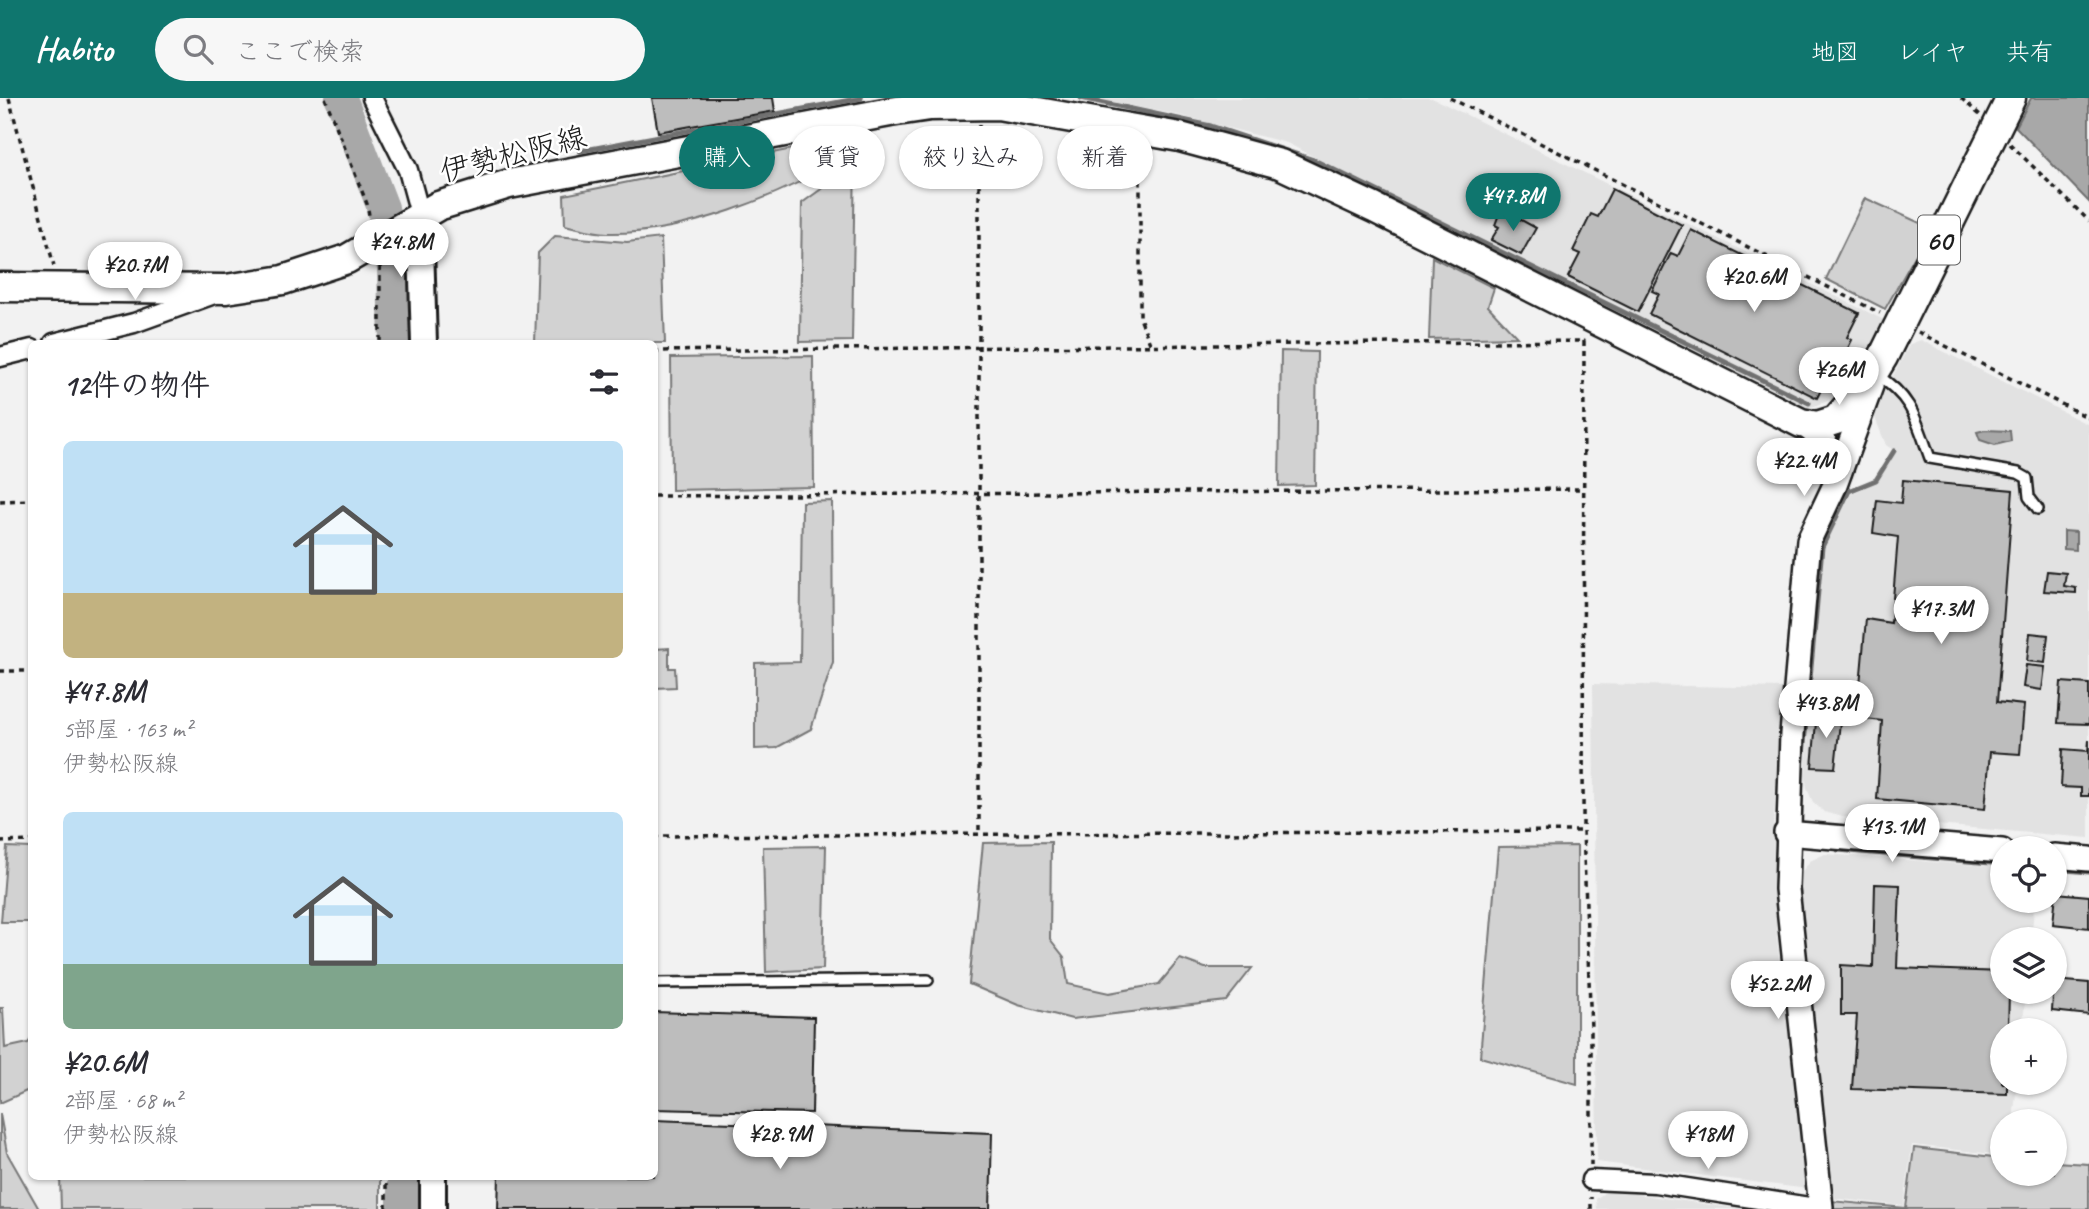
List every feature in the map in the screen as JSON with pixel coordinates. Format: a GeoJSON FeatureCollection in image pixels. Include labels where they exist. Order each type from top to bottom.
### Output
{"type":"FeatureCollection","features":[{"type":"Feature","properties":{"kind":"main road","name":"60"},"geometry":{"type":"LineString","coordinates":[[1801,423],[1817,426],[1836,420],[1852,405],[1879,366],[2011,98]]}},
{"type":"Feature","properties":{"kind":"main road","name":"伊勢松阪線"},"geometry":{"type":"LineString","coordinates":[[0,287],[226,289],[293,277],[347,260],[420,214],[457,199],[509,184],[930,106],[983,118],[998,104],[1113,123],[1222,146],[1280,164],[1362,202],[1801,423]]}},
{"type":"Feature","properties":{"kind":"main road"},"geometry":{"type":"LineString","coordinates":[[420,214],[424,340]]}},
{"type":"Feature","properties":{"kind":"main road"},"geometry":{"type":"LineString","coordinates":[[433,1180],[433,1209]]}},
{"type":"Feature","properties":{"kind":"street"},"geometry":{"type":"LineString","coordinates":[[372,98],[404,161],[420,214]]}},
{"type":"Feature","properties":{"kind":"street"},"geometry":{"type":"LineString","coordinates":[[66,340],[146,319],[226,289]]}},
{"type":"Feature","properties":{"kind":"street"},"geometry":{"type":"LineString","coordinates":[[0,357],[28,350]]}},
{"type":"Feature","properties":{"kind":"street"},"geometry":{"type":"LineString","coordinates":[[1591,1180],[1655,1183],[1821,1208],[1787,889],[1786,833],[1809,540],[1839,473],[1879,366]]}},
{"type":"Feature","properties":{"kind":"street"},"geometry":{"type":"LineString","coordinates":[[1801,423],[1834,452],[1839,473]]}},
{"type":"Feature","properties":{"kind":"street"},"geometry":{"type":"LineString","coordinates":[[1786,833],[1990,850]]}},
{"type":"Feature","properties":{"kind":"street"},"geometry":{"type":"LineString","coordinates":[[2067,857],[2089,859]]}},
{"type":"Feature","properties":{"kind":"lane"},"geometry":{"type":"LineString","coordinates":[[1879,366],[1910,402],[1930,458],[2018,473],[2027,478],[2029,497],[2038,509]]}},
{"type":"Feature","properties":{"kind":"lane"},"geometry":{"type":"LineString","coordinates":[[658,983],[928,980]]}},
{"type":"Feature","properties":{"kind":"path"},"geometry":{"type":"LineString","coordinates":[[9,98],[60,288]]}},
{"type":"Feature","properties":{"kind":"path"},"geometry":{"type":"LineString","coordinates":[[325,98],[383,239],[380,265],[380,340]]}},
{"type":"Feature","properties":{"kind":"path"},"geometry":{"type":"LineString","coordinates":[[1450,98],[2089,418]]}},
{"type":"Feature","properties":{"kind":"path"},"geometry":{"type":"LineString","coordinates":[[1961,98],[1996,127],[2089,221]]}},
{"type":"Feature","properties":{"kind":"path"},"geometry":{"type":"LineString","coordinates":[[979,833],[979,348],[983,118]]}},
{"type":"Feature","properties":{"kind":"path"},"geometry":{"type":"LineString","coordinates":[[1140,189],[1140,318],[1151,346]]}},
{"type":"Feature","properties":{"kind":"path"},"geometry":{"type":"LineString","coordinates":[[658,351],[1584,341],[1581,489],[1583,831],[1591,1029],[1591,1180]]}},
{"type":"Feature","properties":{"kind":"path"},"geometry":{"type":"LineString","coordinates":[[658,496],[1581,489]]}},
{"type":"Feature","properties":{"kind":"path"},"geometry":{"type":"LineString","coordinates":[[0,501],[28,500]]}},
{"type":"Feature","properties":{"kind":"path"},"geometry":{"type":"LineString","coordinates":[[0,671],[28,671]]}},
{"type":"Feature","properties":{"kind":"path"},"geometry":{"type":"LineString","coordinates":[[658,836],[1583,831]]}},
{"type":"Feature","properties":{"kind":"path"},"geometry":{"type":"LineString","coordinates":[[0,842],[28,841]]}},
{"type":"Feature","properties":{"kind":"path"},"geometry":{"type":"LineString","coordinates":[[386,1180],[386,1209]]}},
{"type":"Feature","properties":{"kind":"shaded area"},"geometry":{"type":"Polygon","coordinates":[[[1089,98],[1432,98],[1884,320],[1844,395],[1806,409],[1287,143],[1178,115],[1089,98]]]}},
{"type":"Feature","properties":{"kind":"shaded area"},"geometry":{"type":"Polygon","coordinates":[[[2031,98],[2089,98],[2089,202],[2016,127],[2031,98]]]}},
{"type":"Feature","properties":{"kind":"shaded area"},"geometry":{"type":"Polygon","coordinates":[[[789,150],[789,187],[730,211],[637,232],[607,233],[565,225],[564,195],[679,172],[679,189],[775,189],[775,153],[789,150]]]}},
{"type":"Feature","properties":{"kind":"shaded area"},"geometry":{"type":"Polygon","coordinates":[[[821,189],[854,189],[852,341],[800,342],[802,203],[821,189]]]}},
{"type":"Feature","properties":{"kind":"shaded area"},"geometry":{"type":"Polygon","coordinates":[[[1865,198],[1931,228],[1885,309],[1826,279],[1865,198]]]}},
{"type":"Feature","properties":{"kind":"shaded area"},"geometry":{"type":"Polygon","coordinates":[[[555,236],[627,242],[661,238],[665,343],[658,343],[658,340],[535,340],[538,253],[555,236]]]}},
{"type":"Feature","properties":{"kind":"shaded area"},"geometry":{"type":"Polygon","coordinates":[[[1432,257],[1494,288],[1488,306],[1517,337],[1429,339],[1432,257]]]}},
{"type":"Feature","properties":{"kind":"shaded area"},"geometry":{"type":"Polygon","coordinates":[[[1921,340],[2089,425],[2089,838],[1843,817],[1824,812],[1813,802],[1807,789],[1805,774],[1824,547],[1851,494],[1878,481],[1896,452],[1886,445],[1873,413],[1910,344],[1921,340]]]}},
{"type":"Feature","properties":{"kind":"shaded area"},"geometry":{"type":"Polygon","coordinates":[[[1281,351],[1317,352],[1315,485],[1279,486],[1281,351]]]}},
{"type":"Feature","properties":{"kind":"shaded area"},"geometry":{"type":"Polygon","coordinates":[[[813,356],[814,487],[672,490],[671,358],[813,356]]]}},
{"type":"Feature","properties":{"kind":"shaded area"},"geometry":{"type":"Polygon","coordinates":[[[2010,431],[2011,441],[1995,445],[1980,440],[1977,432],[2010,431]]]}},
{"type":"Feature","properties":{"kind":"shaded area"},"geometry":{"type":"Polygon","coordinates":[[[832,501],[833,662],[811,729],[776,748],[755,749],[755,663],[800,662],[802,502],[832,501]]]}},
{"type":"Feature","properties":{"kind":"shaded area"},"geometry":{"type":"Polygon","coordinates":[[[2064,531],[2076,532],[2076,550],[2064,549],[2064,531]]]}},
{"type":"Feature","properties":{"kind":"shaded area"},"geometry":{"type":"Polygon","coordinates":[[[669,648],[669,668],[675,668],[676,687],[658,688],[658,649],[669,648]]]}},
{"type":"Feature","properties":{"kind":"shaded area"},"geometry":{"type":"Polygon","coordinates":[[[1593,684],[1782,688],[1773,831],[1777,939],[1808,1189],[1597,1162],[1593,684]]]}},
{"type":"Feature","properties":{"kind":"shaded area"},"geometry":{"type":"Polygon","coordinates":[[[1051,842],[1050,939],[1064,957],[1068,984],[1109,993],[1159,984],[1180,959],[1205,968],[1252,968],[1226,1001],[1072,1019],[1018,1005],[969,984],[983,843],[1051,842]]]}},
{"type":"Feature","properties":{"kind":"shaded area"},"geometry":{"type":"Polygon","coordinates":[[[826,846],[823,969],[766,972],[763,847],[826,846]]]}},
{"type":"Feature","properties":{"kind":"shaded area"},"geometry":{"type":"Polygon","coordinates":[[[1577,846],[1577,1084],[1480,1057],[1498,847],[1577,846]]]}},
{"type":"Feature","properties":{"kind":"shaded area"},"geometry":{"type":"Polygon","coordinates":[[[7,847],[28,848],[28,922],[1,922],[7,847]]]}},
{"type":"Feature","properties":{"kind":"shaded area"},"geometry":{"type":"Polygon","coordinates":[[[1825,854],[1990,866],[1990,913],[2034,913],[2032,927],[1990,927],[1990,1004],[2025,1004],[2023,1018],[1990,1018],[1990,1095],[2016,1095],[2014,1109],[1990,1109],[1990,1154],[1912,1145],[1904,1206],[1831,1198],[1796,888],[1800,874],[1810,861],[1825,854]]]}},
{"type":"Feature","properties":{"kind":"shaded area"},"geometry":{"type":"Polygon","coordinates":[[[0,1008],[3,1008],[5,1048],[28,1043],[28,1090],[0,1103],[0,1008]]]}},
{"type":"Feature","properties":{"kind":"shaded area"},"geometry":{"type":"Polygon","coordinates":[[[0,1114],[7,1153],[39,1209],[0,1209],[0,1114]]]}},
{"type":"Feature","properties":{"kind":"shaded area"},"geometry":{"type":"Polygon","coordinates":[[[1914,1148],[1990,1157],[1990,1186],[2067,1186],[2067,1163],[2089,1164],[2089,1209],[1832,1209],[1831,1201],[1906,1208],[1914,1148]]]}},
{"type":"Feature","properties":{"kind":"shaded area"},"geometry":{"type":"Polygon","coordinates":[[[60,1180],[380,1180],[380,1209],[61,1209],[60,1180]]]}},
{"type":"Feature","properties":{"kind":"shaded area"},"geometry":{"type":"Polygon","coordinates":[[[1608,1190],[1740,1209],[1597,1209],[1596,1199],[1608,1190]]]}},
{"type":"Feature","properties":{"kind":"building"},"geometry":{"type":"Polygon","coordinates":[[[652,98],[773,98],[775,111],[679,126],[679,128],[658,132],[652,98]]]}},
{"type":"Feature","properties":{"kind":"building"},"geometry":{"type":"Polygon","coordinates":[[[1612,189],[1682,225],[1638,312],[1568,277],[1580,254],[1573,251],[1591,214],[1598,217],[1612,189]]]}},
{"type":"Feature","properties":{"kind":"building"},"geometry":{"type":"Polygon","coordinates":[[[1501,209],[1536,228],[1521,255],[1491,240],[1499,227],[1495,225],[1501,209]]]}},
{"type":"Feature","properties":{"kind":"building"},"geometry":{"type":"Polygon","coordinates":[[[1691,230],[1859,313],[1847,337],[1852,340],[1834,377],[1829,374],[1817,398],[1649,314],[1659,294],[1652,291],[1671,253],[1678,256],[1691,230]]]}},
{"type":"Feature","properties":{"kind":"building"},"geometry":{"type":"Polygon","coordinates":[[[1903,480],[2013,490],[1997,702],[2024,705],[2020,754],[1990,752],[1985,809],[1877,799],[1882,721],[1857,718],[1866,619],[1891,623],[1898,537],[1873,533],[1877,500],[1901,503],[1903,480]]]}},
{"type":"Feature","properties":{"kind":"building"},"geometry":{"type":"Polygon","coordinates":[[[2047,571],[2066,573],[2064,586],[2076,588],[2076,593],[2044,591],[2047,571]]]}},
{"type":"Feature","properties":{"kind":"building"},"geometry":{"type":"Polygon","coordinates":[[[2030,633],[2048,635],[2045,663],[2027,661],[2030,633]]]}},
{"type":"Feature","properties":{"kind":"building"},"geometry":{"type":"Polygon","coordinates":[[[2026,665],[2045,667],[2042,690],[2023,687],[2026,665]]]}},
{"type":"Feature","properties":{"kind":"building"},"geometry":{"type":"Polygon","coordinates":[[[2061,682],[2089,684],[2089,724],[2058,723],[2061,682]]]}},
{"type":"Feature","properties":{"kind":"building"},"geometry":{"type":"Polygon","coordinates":[[[1817,711],[1841,713],[1835,768],[1812,767],[1817,711]]]}},
{"type":"Feature","properties":{"kind":"building"},"geometry":{"type":"Polygon","coordinates":[[[2089,740],[2089,796],[2081,796],[2081,788],[2061,787],[2063,749],[2088,751],[2089,740]]]}},
{"type":"Feature","properties":{"kind":"building"},"geometry":{"type":"Polygon","coordinates":[[[1875,884],[1900,885],[1897,968],[1990,972],[1990,1004],[2009,1004],[2008,1018],[1990,1018],[1990,1093],[1852,1089],[1857,1015],[1841,1015],[1841,965],[1873,967],[1875,884]]]}},
{"type":"Feature","properties":{"kind":"building"},"geometry":{"type":"Polygon","coordinates":[[[2067,894],[2089,896],[2089,928],[2053,924],[2054,913],[2067,913],[2067,894]]]}},
{"type":"Feature","properties":{"kind":"building"},"geometry":{"type":"Polygon","coordinates":[[[2067,981],[2089,983],[2089,1015],[2052,1011],[2052,1004],[2067,1004],[2067,981]]]}},
{"type":"Feature","properties":{"kind":"building"},"geometry":{"type":"Polygon","coordinates":[[[658,1012],[814,1017],[812,1113],[658,1109],[658,1012]]]}},
{"type":"Feature","properties":{"kind":"building"},"geometry":{"type":"Polygon","coordinates":[[[658,1120],[992,1133],[990,1209],[498,1209],[499,1180],[658,1180],[658,1120]]]}},
{"type":"Feature","properties":{"kind":"waterway"},"geometry":{"type":"LineString","coordinates":[[341,98],[383,208],[393,269],[395,340]]}},
{"type":"Feature","properties":{"kind":"waterway"},"geometry":{"type":"LineString","coordinates":[[580,151],[861,98]]}},
{"type":"Feature","properties":{"kind":"waterway"},"geometry":{"type":"LineString","coordinates":[[1081,98],[1211,126],[1314,160],[1809,403]]}},
{"type":"Feature","properties":{"kind":"waterway"},"geometry":{"type":"LineString","coordinates":[[1802,767],[1822,547],[1849,491],[1876,480],[1894,451]]}},
{"type":"Feature","properties":{"kind":"waterway"},"geometry":{"type":"LineString","coordinates":[[1838,850],[1990,863]]}},
{"type":"Feature","properties":{"kind":"waterway"},"geometry":{"type":"LineString","coordinates":[[2067,870],[2089,872]]}},
{"type":"Feature","properties":{"kind":"waterway"},"geometry":{"type":"LineString","coordinates":[[403,1180],[403,1209]]}}]}
